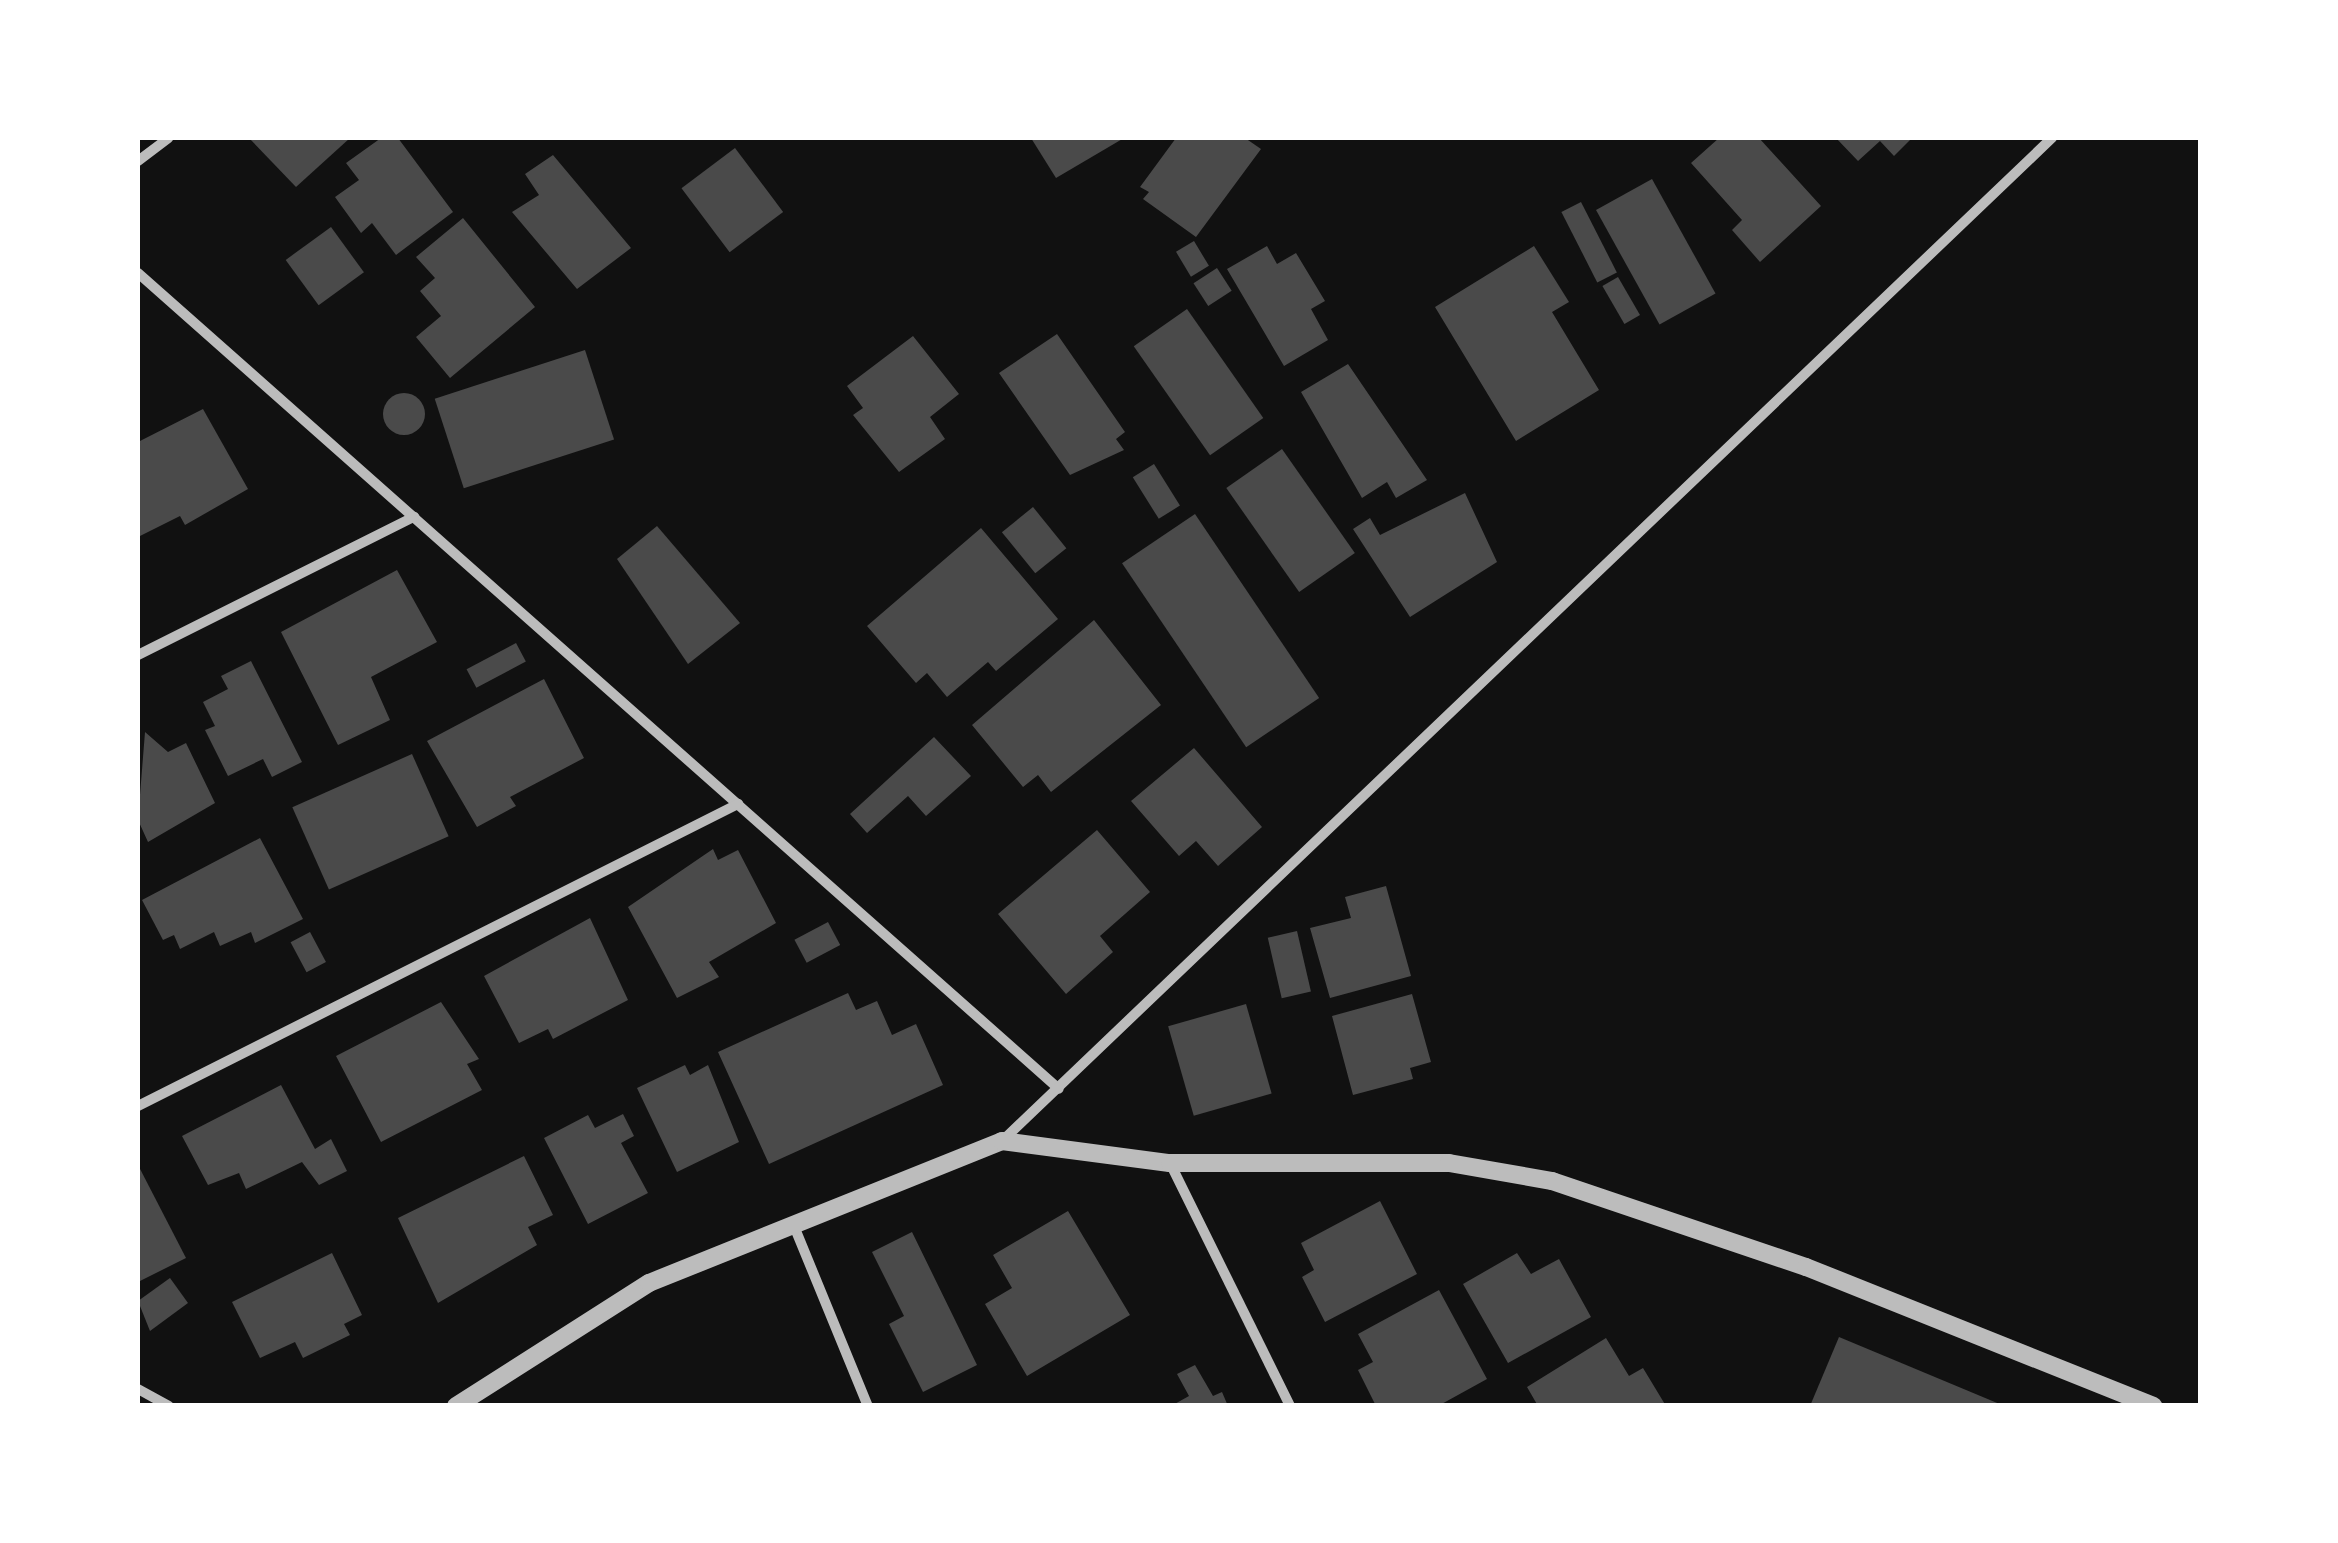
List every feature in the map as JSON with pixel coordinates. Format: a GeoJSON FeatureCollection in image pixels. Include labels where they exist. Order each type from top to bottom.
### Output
{"type":"FeatureCollection","features":[{"type":"Feature","properties":{"kind":"street"},"geometry":{"type":"LineString","coordinates":[[138,161],[168,138]]}},
{"type":"Feature","properties":{"kind":"street"},"geometry":{"type":"LineString","coordinates":[[456,1406],[649,1284],[1002,1141],[2052,138]]}},
{"type":"Feature","properties":{"kind":"street"},"geometry":{"type":"LineString","coordinates":[[138,273],[1059,1089]]}},
{"type":"Feature","properties":{"kind":"street"},"geometry":{"type":"LineString","coordinates":[[138,656],[414,517]]}},
{"type":"Feature","properties":{"kind":"street"},"geometry":{"type":"LineString","coordinates":[[138,1106],[738,804]]}},
{"type":"Feature","properties":{"kind":"street"},"geometry":{"type":"LineString","coordinates":[[1002,1141],[1170,1163],[1449,1164],[1552,1181],[1806,1267],[2153,1406]]}},
{"type":"Feature","properties":{"kind":"street"},"geometry":{"type":"LineString","coordinates":[[1170,1163],[1290,1406]]}},
{"type":"Feature","properties":{"kind":"street"},"geometry":{"type":"LineString","coordinates":[[794,1226],[868,1406]]}},
{"type":"Feature","properties":{"kind":"street"},"geometry":{"type":"LineString","coordinates":[[138,1389],[169,1406]]}},
{"type":"Feature","properties":{"kind":"building"},"geometry":{"type":"Polygon","coordinates":[[[249,138],[350,138],[296,187],[249,138]]]}},
{"type":"Feature","properties":{"kind":"building"},"geometry":{"type":"Polygon","coordinates":[[[381,138],[398,138],[453,212],[396,255],[372,223],[361,233],[335,197],[359,180],[346,163],[381,138]]]}},
{"type":"Feature","properties":{"kind":"building"},"geometry":{"type":"Polygon","coordinates":[[[1031,138],[1124,138],[1056,178],[1031,138]]]}},
{"type":"Feature","properties":{"kind":"building"},"geometry":{"type":"Polygon","coordinates":[[[1176,138],[1245,138],[1261,149],[1196,237],[1143,199],[1149,192],[1140,187],[1176,138]]]}},
{"type":"Feature","properties":{"kind":"building"},"geometry":{"type":"Polygon","coordinates":[[[1719,138],[1759,138],[1821,206],[1760,262],[1732,230],[1742,220],[1691,163],[1719,138]]]}},
{"type":"Feature","properties":{"kind":"building"},"geometry":{"type":"Polygon","coordinates":[[[1836,138],[1910,140],[1894,156],[1880,141],[1858,161],[1836,138]]]}},
{"type":"Feature","properties":{"kind":"building"},"geometry":{"type":"Polygon","coordinates":[[[735,148],[783,212],[730,252],[681,188],[735,148]]]}},
{"type":"Feature","properties":{"kind":"building"},"geometry":{"type":"Polygon","coordinates":[[[553,155],[631,248],[577,289],[512,212],[539,195],[525,174],[553,155]]]}},
{"type":"Feature","properties":{"kind":"building"},"geometry":{"type":"Polygon","coordinates":[[[1652,179],[1716,294],[1660,325],[1596,210],[1652,179]]]}},
{"type":"Feature","properties":{"kind":"building"},"geometry":{"type":"Polygon","coordinates":[[[1581,202],[1617,272],[1597,282],[1561,212],[1581,202]]]}},
{"type":"Feature","properties":{"kind":"building"},"geometry":{"type":"Polygon","coordinates":[[[463,218],[535,307],[450,378],[416,337],[441,316],[420,291],[435,278],[416,257],[463,218]]]}},
{"type":"Feature","properties":{"kind":"building"},"geometry":{"type":"Polygon","coordinates":[[[331,227],[364,272],[319,305],[286,260],[331,227]]]}},
{"type":"Feature","properties":{"kind":"building"},"geometry":{"type":"Polygon","coordinates":[[[1194,241],[1209,266],[1191,277],[1176,252],[1194,241]]]}},
{"type":"Feature","properties":{"kind":"building"},"geometry":{"type":"Polygon","coordinates":[[[1267,246],[1277,264],[1296,253],[1325,301],[1311,309],[1328,340],[1284,366],[1227,269],[1267,246]]]}},
{"type":"Feature","properties":{"kind":"building"},"geometry":{"type":"Polygon","coordinates":[[[1534,246],[1569,302],[1552,312],[1599,390],[1516,441],[1435,307],[1534,246]]]}},
{"type":"Feature","properties":{"kind":"building"},"geometry":{"type":"Polygon","coordinates":[[[1217,268],[1232,291],[1208,306],[1194,283],[1217,268]]]}},
{"type":"Feature","properties":{"kind":"building"},"geometry":{"type":"Polygon","coordinates":[[[1618,277],[1640,315],[1624,324],[1602,286],[1618,277]]]}},
{"type":"Feature","properties":{"kind":"building"},"geometry":{"type":"Polygon","coordinates":[[[1187,309],[1263,418],[1210,455],[1134,346],[1187,309]]]}},
{"type":"Feature","properties":{"kind":"building"},"geometry":{"type":"Polygon","coordinates":[[[1057,334],[1125,432],[1116,439],[1124,450],[1070,475],[999,373],[1057,334]]]}},
{"type":"Feature","properties":{"kind":"building"},"geometry":{"type":"Polygon","coordinates":[[[913,336],[959,394],[930,417],[945,439],[899,472],[853,415],[863,408],[847,386],[913,336]]]}},
{"type":"Feature","properties":{"kind":"building"},"geometry":{"type":"Polygon","coordinates":[[[585,350],[614,439],[464,488],[435,399],[585,350]]]}},
{"type":"Feature","properties":{"kind":"building"},"geometry":{"type":"Polygon","coordinates":[[[1348,364],[1427,480],[1396,498],[1387,482],[1362,498],[1301,392],[1348,364]]]}},
{"type":"Feature","properties":{"kind":"building"},"geometry":{"type":"Polygon","coordinates":[[[404,393],[419,399],[425,414],[419,429],[404,435],[389,429],[383,414],[389,399],[404,393]]]}},
{"type":"Feature","properties":{"kind":"building"},"geometry":{"type":"Polygon","coordinates":[[[203,409],[248,489],[185,525],[180,516],[138,537],[138,442],[203,409]]]}},
{"type":"Feature","properties":{"kind":"building"},"geometry":{"type":"Polygon","coordinates":[[[1282,449],[1355,553],[1299,592],[1226,488],[1282,449]]]}},
{"type":"Feature","properties":{"kind":"building"},"geometry":{"type":"Polygon","coordinates":[[[1154,464],[1180,506],[1159,519],[1133,477],[1154,464]]]}},
{"type":"Feature","properties":{"kind":"building"},"geometry":{"type":"Polygon","coordinates":[[[1465,493],[1497,562],[1410,617],[1353,529],[1370,518],[1380,535],[1465,493]]]}},
{"type":"Feature","properties":{"kind":"building"},"geometry":{"type":"Polygon","coordinates":[[[1033,507],[1066,548],[1035,573],[1002,532],[1033,507]]]}},
{"type":"Feature","properties":{"kind":"building"},"geometry":{"type":"Polygon","coordinates":[[[1195,514],[1319,698],[1246,747],[1122,563],[1195,514]]]}},
{"type":"Feature","properties":{"kind":"building"},"geometry":{"type":"Polygon","coordinates":[[[657,526],[740,623],[688,664],[617,559],[657,526]]]}},
{"type":"Feature","properties":{"kind":"building"},"geometry":{"type":"Polygon","coordinates":[[[981,528],[1058,619],[996,671],[988,662],[947,697],[927,673],[916,683],[867,626],[981,528]]]}},
{"type":"Feature","properties":{"kind":"building"},"geometry":{"type":"Polygon","coordinates":[[[397,570],[437,642],[371,677],[390,720],[338,745],[281,632],[397,570]]]}},
{"type":"Feature","properties":{"kind":"building"},"geometry":{"type":"Polygon","coordinates":[[[1094,620],[1161,705],[1051,792],[1038,775],[1023,787],[972,725],[1094,620]]]}},
{"type":"Feature","properties":{"kind":"building"},"geometry":{"type":"Polygon","coordinates":[[[516,643],[526,662],[476,688],[467,669],[516,643]]]}},
{"type":"Feature","properties":{"kind":"building"},"geometry":{"type":"Polygon","coordinates":[[[251,661],[302,762],[272,777],[263,759],[228,776],[205,730],[215,726],[203,702],[228,689],[221,676],[251,661]]]}},
{"type":"Feature","properties":{"kind":"building"},"geometry":{"type":"Polygon","coordinates":[[[544,679],[584,758],[510,797],[516,806],[477,827],[427,741],[544,679]]]}},
{"type":"Feature","properties":{"kind":"building"},"geometry":{"type":"Polygon","coordinates":[[[145,732],[168,752],[186,743],[215,803],[148,842],[138,820],[145,732]]]}},
{"type":"Feature","properties":{"kind":"building"},"geometry":{"type":"Polygon","coordinates":[[[934,737],[971,776],[926,816],[908,796],[867,833],[850,814],[934,737]]]}},
{"type":"Feature","properties":{"kind":"building"},"geometry":{"type":"Polygon","coordinates":[[[1194,748],[1262,827],[1218,866],[1196,841],[1179,856],[1131,801],[1194,748]]]}},
{"type":"Feature","properties":{"kind":"building"},"geometry":{"type":"Polygon","coordinates":[[[412,754],[449,836],[329,890],[292,807],[412,754]]]}},
{"type":"Feature","properties":{"kind":"building"},"geometry":{"type":"Polygon","coordinates":[[[1097,830],[1150,892],[1100,936],[1113,952],[1066,994],[998,914],[1097,830]]]}},
{"type":"Feature","properties":{"kind":"building"},"geometry":{"type":"Polygon","coordinates":[[[260,838],[303,919],[255,943],[251,932],[220,946],[214,932],[180,949],[174,935],[163,940],[142,900],[260,838]]]}},
{"type":"Feature","properties":{"kind":"building"},"geometry":{"type":"Polygon","coordinates":[[[713,849],[718,860],[738,850],[776,923],[709,962],[719,977],[677,998],[628,907],[713,849]]]}},
{"type":"Feature","properties":{"kind":"building"},"geometry":{"type":"Polygon","coordinates":[[[1386,886],[1411,976],[1330,998],[1310,928],[1351,918],[1345,897],[1386,886]]]}},
{"type":"Feature","properties":{"kind":"building"},"geometry":{"type":"Polygon","coordinates":[[[590,918],[628,1000],[553,1039],[548,1029],[519,1043],[484,976],[590,918]]]}},
{"type":"Feature","properties":{"kind":"building"},"geometry":{"type":"Polygon","coordinates":[[[828,922],[840,945],[807,963],[794,940],[828,922]]]}},
{"type":"Feature","properties":{"kind":"building"},"geometry":{"type":"Polygon","coordinates":[[[1297,931],[1311,991],[1282,998],[1268,938],[1297,931]]]}},
{"type":"Feature","properties":{"kind":"building"},"geometry":{"type":"Polygon","coordinates":[[[310,932],[326,962],[307,972],[291,942],[310,932]]]}},
{"type":"Feature","properties":{"kind":"building"},"geometry":{"type":"Polygon","coordinates":[[[848,993],[856,1010],[877,1001],[892,1035],[916,1024],[943,1085],[769,1164],[718,1052],[848,993]]]}},
{"type":"Feature","properties":{"kind":"building"},"geometry":{"type":"Polygon","coordinates":[[[1412,994],[1431,1062],[1410,1068],[1413,1079],[1353,1095],[1332,1016],[1412,994]]]}},
{"type":"Feature","properties":{"kind":"building"},"geometry":{"type":"Polygon","coordinates":[[[441,1002],[479,1059],[467,1064],[482,1090],[381,1142],[336,1056],[441,1002]]]}},
{"type":"Feature","properties":{"kind":"building"},"geometry":{"type":"Polygon","coordinates":[[[1246,1004],[1272,1093],[1194,1116],[1168,1026],[1246,1004]]]}},
{"type":"Feature","properties":{"kind":"building"},"geometry":{"type":"Polygon","coordinates":[[[685,1065],[690,1075],[708,1065],[739,1142],[677,1172],[637,1088],[685,1065]]]}},
{"type":"Feature","properties":{"kind":"building"},"geometry":{"type":"Polygon","coordinates":[[[281,1085],[315,1149],[331,1139],[347,1171],[319,1185],[302,1162],[246,1189],[239,1173],[208,1185],[182,1136],[281,1085]]]}},
{"type":"Feature","properties":{"kind":"building"},"geometry":{"type":"Polygon","coordinates":[[[623,1114],[634,1136],[621,1143],[648,1193],[588,1224],[544,1138],[588,1115],[595,1128],[623,1114]]]}},
{"type":"Feature","properties":{"kind":"building"},"geometry":{"type":"Polygon","coordinates":[[[524,1156],[553,1215],[528,1227],[537,1245],[438,1303],[398,1218],[524,1156]]]}},
{"type":"Feature","properties":{"kind":"building"},"geometry":{"type":"Polygon","coordinates":[[[138,1165],[186,1258],[140,1281],[138,1278],[138,1165]]]}},
{"type":"Feature","properties":{"kind":"building"},"geometry":{"type":"Polygon","coordinates":[[[1380,1201],[1417,1274],[1325,1322],[1302,1277],[1314,1270],[1301,1243],[1380,1201]]]}},
{"type":"Feature","properties":{"kind":"building"},"geometry":{"type":"Polygon","coordinates":[[[1068,1211],[1130,1315],[1027,1376],[985,1304],[1012,1288],[993,1255],[1068,1211]]]}},
{"type":"Feature","properties":{"kind":"building"},"geometry":{"type":"Polygon","coordinates":[[[912,1232],[977,1365],[923,1392],[889,1324],[904,1316],[872,1252],[912,1232]]]}},
{"type":"Feature","properties":{"kind":"building"},"geometry":{"type":"Polygon","coordinates":[[[332,1253],[362,1315],[344,1324],[350,1335],[303,1358],[295,1342],[260,1358],[232,1302],[332,1253]]]}},
{"type":"Feature","properties":{"kind":"building"},"geometry":{"type":"Polygon","coordinates":[[[1517,1253],[1531,1274],[1559,1259],[1591,1317],[1508,1363],[1463,1284],[1517,1253]]]}},
{"type":"Feature","properties":{"kind":"building"},"geometry":{"type":"Polygon","coordinates":[[[170,1278],[188,1303],[150,1331],[138,1301],[170,1278]]]}},
{"type":"Feature","properties":{"kind":"building"},"geometry":{"type":"Polygon","coordinates":[[[1439,1290],[1487,1379],[1438,1406],[1376,1406],[1358,1370],[1373,1362],[1358,1334],[1439,1290]]]}},
{"type":"Feature","properties":{"kind":"building"},"geometry":{"type":"Polygon","coordinates":[[[1839,1337],[2002,1405],[2002,1406],[1810,1406],[1839,1337]]]}},
{"type":"Feature","properties":{"kind":"building"},"geometry":{"type":"Polygon","coordinates":[[[1606,1338],[1629,1376],[1643,1368],[1666,1406],[1538,1406],[1527,1387],[1606,1338]]]}},
{"type":"Feature","properties":{"kind":"building"},"geometry":{"type":"Polygon","coordinates":[[[1195,1365],[1213,1396],[1222,1392],[1228,1406],[1171,1406],[1189,1396],[1177,1374],[1195,1365]]]}}]}
